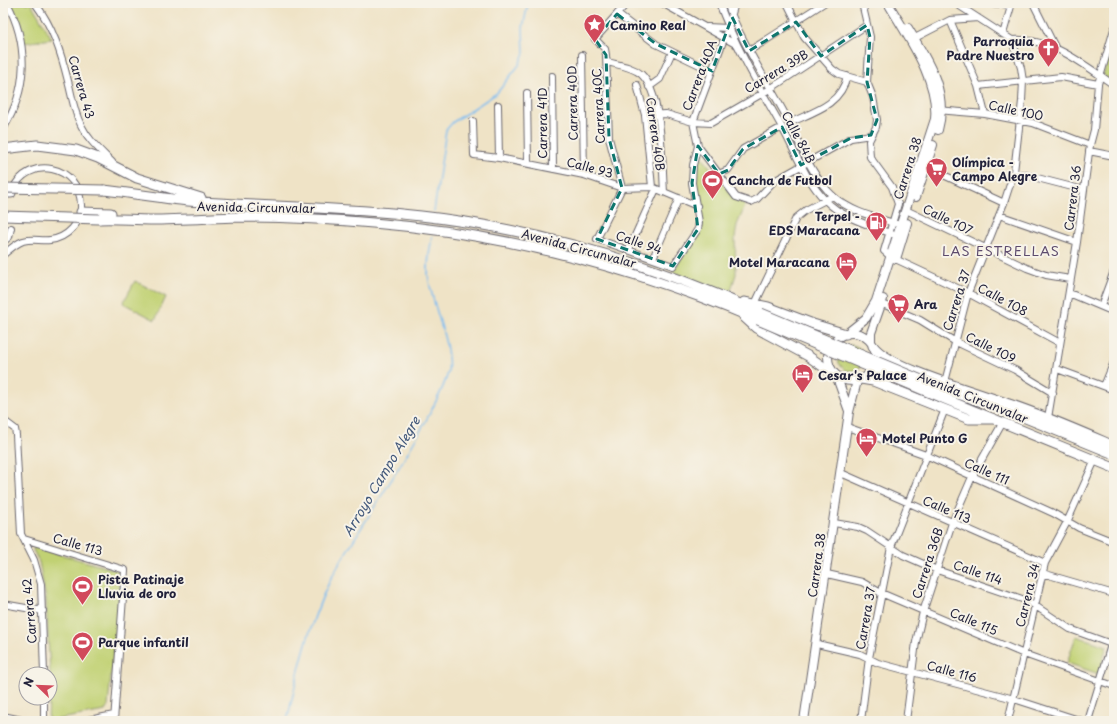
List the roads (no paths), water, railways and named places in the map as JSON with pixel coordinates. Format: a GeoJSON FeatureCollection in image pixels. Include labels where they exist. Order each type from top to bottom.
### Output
{"type":"FeatureCollection","features":[{"type":"Feature","properties":{"kind":"highway"},"geometry":{"type":"LineString","coordinates":[[3,149],[30,145],[64,147],[93,156],[149,182],[214,202]]}},
{"type":"Feature","properties":{"kind":"highway","name":"Avenida Circunvalar"},"geometry":{"type":"LineString","coordinates":[[3,188],[104,190],[214,202],[375,211],[482,224],[556,240],[673,277],[734,301],[757,312],[943,389],[1012,412],[1114,454]]}},
{"type":"Feature","properties":{"kind":"highway"},"geometry":{"type":"LineString","coordinates":[[81,212],[109,212],[128,218]]}},
{"type":"Feature","properties":{"kind":"highway","name":"Avenida Circunvalar"},"geometry":{"type":"LineString","coordinates":[[3,216],[99,219],[128,218],[148,220],[239,217],[331,220],[381,224],[476,236],[563,254],[630,274],[737,311],[757,312]]}},
{"type":"Feature","properties":{"kind":"highway"},"geometry":{"type":"LineString","coordinates":[[737,311],[756,328],[808,356],[835,375]]}},
{"type":"Feature","properties":{"kind":"highway"},"geometry":{"type":"LineString","coordinates":[[757,312],[813,324],[846,334]]}},
{"type":"Feature","properties":{"kind":"highway"},"geometry":{"type":"LineString","coordinates":[[872,344],[878,352],[886,358],[943,389],[964,390],[1008,403],[1114,446]]}},
{"type":"Feature","properties":{"kind":"highway"},"geometry":{"type":"LineString","coordinates":[[859,380],[873,381],[969,419],[999,421]]}},
{"type":"Feature","properties":{"kind":"highway","name":"Avenida Circunvalar"},"geometry":{"type":"LineString","coordinates":[[943,389],[999,421],[1114,468]]}},
{"type":"Feature","properties":{"kind":"highway"},"geometry":{"type":"LineString","coordinates":[[964,390],[976,400]]}},
{"type":"Feature","properties":{"kind":"main road","name":"Carrera 38"},"geometry":{"type":"LineString","coordinates":[[872,344],[871,333],[893,258],[900,225],[908,212],[938,128],[939,110],[939,90],[934,74],[888,3]]}},
{"type":"Feature","properties":{"kind":"main road","name":"Carrera 38"},"geometry":{"type":"LineString","coordinates":[[895,3],[912,39]]}},
{"type":"Feature","properties":{"kind":"main road","name":"Carrera 38"},"geometry":{"type":"LineString","coordinates":[[846,334],[866,318],[879,302]]}},
{"type":"Feature","properties":{"kind":"main road"},"geometry":{"type":"LineString","coordinates":[[846,334],[860,334],[872,344],[876,352],[874,365],[867,376],[859,380],[845,380],[835,375],[829,364],[828,351],[835,340],[846,334]]}},
{"type":"Feature","properties":{"kind":"main road","name":"Carrera 38"},"geometry":{"type":"LineString","coordinates":[[835,375],[845,397],[849,412]]}},
{"type":"Feature","properties":{"kind":"main road","name":"Carrera 38"},"geometry":{"type":"LineString","coordinates":[[804,721],[817,644],[849,412],[859,380]]}},
{"type":"Feature","properties":{"kind":"street"},"geometry":{"type":"LineString","coordinates":[[3,129],[15,107],[23,68],[24,55],[19,30],[7,3]]}},
{"type":"Feature","properties":{"kind":"street","name":"Carrera 43"},"geometry":{"type":"LineString","coordinates":[[35,3],[47,18],[55,36],[76,113],[81,125],[89,139],[119,169]]}},
{"type":"Feature","properties":{"kind":"street"},"geometry":{"type":"LineString","coordinates":[[627,3],[617,14],[642,35],[656,44],[712,70]]}},
{"type":"Feature","properties":{"kind":"street"},"geometry":{"type":"LineString","coordinates":[[662,3],[737,45]]}},
{"type":"Feature","properties":{"kind":"street","name":"Calle 84B"},"geometry":{"type":"LineString","coordinates":[[719,3],[728,28],[762,93],[782,127],[801,165],[825,200],[839,211],[852,218],[897,236]]}},
{"type":"Feature","properties":{"kind":"street","name":"Calle 84B"},"geometry":{"type":"LineString","coordinates":[[727,3],[732,17],[749,51],[789,123],[808,162],[818,177],[833,196],[857,211],[900,225]]}},
{"type":"Feature","properties":{"kind":"street","name":"Carrera 40A"},"geometry":{"type":"LineString","coordinates":[[673,266],[698,229],[699,222],[697,206],[692,183],[693,165],[698,146],[693,122],[725,38],[735,3]]}},
{"type":"Feature","properties":{"kind":"street"},"geometry":{"type":"LineString","coordinates":[[787,3],[804,37],[832,69],[839,74],[867,82]]}},
{"type":"Feature","properties":{"kind":"street"},"geometry":{"type":"LineString","coordinates":[[749,51],[824,3]]}},
{"type":"Feature","properties":{"kind":"street"},"geometry":{"type":"LineString","coordinates":[[862,3],[870,37],[867,82],[877,113],[876,127],[871,135],[868,148],[870,157],[896,196],[898,204],[900,225],[897,236],[884,251],[893,258]]}},
{"type":"Feature","properties":{"kind":"street"},"geometry":{"type":"LineString","coordinates":[[955,3],[1012,40],[1029,40],[1056,49],[1114,85]]}},
{"type":"Feature","properties":{"kind":"street"},"geometry":{"type":"LineString","coordinates":[[982,3],[1011,4],[1003,34]]}},
{"type":"Feature","properties":{"kind":"street"},"geometry":{"type":"LineString","coordinates":[[1033,3],[1056,49]]}},
{"type":"Feature","properties":{"kind":"street","name":"Carrera 40C"},"geometry":{"type":"LineString","coordinates":[[617,14],[595,40],[605,49],[609,138],[622,188]]}},
{"type":"Feature","properties":{"kind":"street"},"geometry":{"type":"LineString","coordinates":[[912,39],[950,20],[978,18]]}},
{"type":"Feature","properties":{"kind":"street"},"geometry":{"type":"LineString","coordinates":[[950,20],[978,86],[984,114]]}},
{"type":"Feature","properties":{"kind":"street","name":"Carrera 39B"},"geometry":{"type":"LineString","coordinates":[[693,122],[711,123],[770,89],[867,25]]}},
{"type":"Feature","properties":{"kind":"street"},"geometry":{"type":"LineString","coordinates":[[706,27],[728,28]]}},
{"type":"Feature","properties":{"kind":"street","name":"Carrera 36"},"geometry":{"type":"LineString","coordinates":[[1048,418],[1077,242],[1089,148],[1094,130],[1098,84],[1114,29]]}},
{"type":"Feature","properties":{"kind":"street","name":"Carrera 37"},"geometry":{"type":"LineString","coordinates":[[943,389],[954,341],[968,293],[1004,203],[1014,172],[1023,81],[1018,54],[1012,40]]}},
{"type":"Feature","properties":{"kind":"street","name":"Carrera 40B"},"geometry":{"type":"LineString","coordinates":[[649,87],[660,79],[672,52]]}},
{"type":"Feature","properties":{"kind":"street","name":"Carrera 40D"},"geometry":{"type":"LineString","coordinates":[[582,55],[584,175]]}},
{"type":"Feature","properties":{"kind":"street"},"geometry":{"type":"LineString","coordinates":[[606,62],[634,70],[646,79],[658,114],[664,192]]}},
{"type":"Feature","properties":{"kind":"street","name":"Carrera 41D"},"geometry":{"type":"LineString","coordinates":[[552,76],[553,169]]}},
{"type":"Feature","properties":{"kind":"street"},"geometry":{"type":"LineString","coordinates":[[789,123],[824,107],[835,100],[845,87],[847,76]]}},
{"type":"Feature","properties":{"kind":"street"},"geometry":{"type":"LineString","coordinates":[[978,86],[1061,77],[1098,84]]}},
{"type":"Feature","properties":{"kind":"street","name":"Carrera 40B"},"geometry":{"type":"LineString","coordinates":[[629,249],[654,188],[645,115],[637,85]]}},
{"type":"Feature","properties":{"kind":"street"},"geometry":{"type":"LineString","coordinates":[[527,93],[528,163]]}},
{"type":"Feature","properties":{"kind":"street"},"geometry":{"type":"LineString","coordinates":[[498,105],[499,158]]}},
{"type":"Feature","properties":{"kind":"street","name":"Calle 100"},"geometry":{"type":"LineString","coordinates":[[939,110],[984,114],[1019,120],[1053,130],[1089,148],[1114,156]]}},
{"type":"Feature","properties":{"kind":"street"},"geometry":{"type":"LineString","coordinates":[[645,115],[675,115],[693,122]]}},
{"type":"Feature","properties":{"kind":"street","name":"Calle 93"},"geometry":{"type":"LineString","coordinates":[[473,121],[474,155],[528,163],[584,175],[622,188],[654,188],[697,206]]}},
{"type":"Feature","properties":{"kind":"street"},"geometry":{"type":"LineString","coordinates":[[719,174],[728,170],[743,150],[782,127]]}},
{"type":"Feature","properties":{"kind":"street"},"geometry":{"type":"LineString","coordinates":[[698,146],[736,197],[744,201],[751,202],[757,199],[774,181],[801,165],[851,138],[871,135]]}},
{"type":"Feature","properties":{"kind":"street"},"geometry":{"type":"LineString","coordinates":[[924,166],[1004,203]]}},
{"type":"Feature","properties":{"kind":"street"},"geometry":{"type":"LineString","coordinates":[[3,255],[15,245],[34,239],[49,240],[63,236],[74,226],[81,212],[81,198],[78,188],[72,180],[56,169],[41,168],[26,173],[7,193]]}},
{"type":"Feature","properties":{"kind":"street"},"geometry":{"type":"LineString","coordinates":[[1014,172],[1084,190]]}},
{"type":"Feature","properties":{"kind":"street","name":"Calle 94"},"geometry":{"type":"LineString","coordinates":[[622,188],[597,239],[629,249],[673,266]]}},
{"type":"Feature","properties":{"kind":"street"},"geometry":{"type":"LineString","coordinates":[[757,312],[796,218],[806,210],[833,196]]}},
{"type":"Feature","properties":{"kind":"street"},"geometry":{"type":"LineString","coordinates":[[653,258],[679,198]]}},
{"type":"Feature","properties":{"kind":"street","name":"Calle 107"},"geometry":{"type":"LineString","coordinates":[[908,212],[1027,268],[1046,275],[1070,279]]}},
{"type":"Feature","properties":{"kind":"street"},"geometry":{"type":"LineString","coordinates":[[999,215],[1077,242]]}},
{"type":"Feature","properties":{"kind":"street"},"geometry":{"type":"LineString","coordinates":[[3,242],[9,237],[11,228]]}},
{"type":"Feature","properties":{"kind":"street","name":"Calle 108"},"geometry":{"type":"LineString","coordinates":[[893,258],[968,293],[1060,343]]}},
{"type":"Feature","properties":{"kind":"street"},"geometry":{"type":"LineString","coordinates":[[1101,306],[1114,271]]}},
{"type":"Feature","properties":{"kind":"street"},"geometry":{"type":"LineString","coordinates":[[1069,293],[1114,312]]}},
{"type":"Feature","properties":{"kind":"street","name":"Calle 109"},"geometry":{"type":"LineString","coordinates":[[879,302],[920,320],[954,341],[1015,370],[1053,392]]}},
{"type":"Feature","properties":{"kind":"street"},"geometry":{"type":"LineString","coordinates":[[1104,386],[1114,362]]}},
{"type":"Feature","properties":{"kind":"street"},"geometry":{"type":"LineString","coordinates":[[1057,369],[1114,390]]}},
{"type":"Feature","properties":{"kind":"street","name":"Carrera 37"},"geometry":{"type":"LineString","coordinates":[[861,721],[869,658],[880,593],[890,547],[945,409]]}},
{"type":"Feature","properties":{"kind":"street","name":"Carrera 42"},"geometry":{"type":"LineString","coordinates":[[3,420],[15,430],[21,534],[34,560],[40,584],[43,611],[44,666]]}},
{"type":"Feature","properties":{"kind":"street","name":"Carrera 36B"},"geometry":{"type":"LineString","coordinates":[[906,721],[912,671],[923,612],[952,523],[999,421]]}},
{"type":"Feature","properties":{"kind":"street","name":"Calle 111"},"geometry":{"type":"LineString","coordinates":[[847,427],[926,455],[1053,513],[1067,522],[1114,542]]}},
{"type":"Feature","properties":{"kind":"street","name":"Carrera 34"},"geometry":{"type":"LineString","coordinates":[[1008,721],[1045,564],[1067,522],[1095,460]]}},
{"type":"Feature","properties":{"kind":"street","name":"Calle 113"},"geometry":{"type":"LineString","coordinates":[[841,473],[907,504],[1045,564]]}},
{"type":"Feature","properties":{"kind":"street","name":"Calle 114"},"geometry":{"type":"LineString","coordinates":[[834,523],[867,531],[890,547],[937,570],[1028,601],[1070,629],[1113,644]]}},
{"type":"Feature","properties":{"kind":"street","name":"Calle 113"},"geometry":{"type":"LineString","coordinates":[[24,539],[125,570],[114,718]]}},
{"type":"Feature","properties":{"kind":"street"},"geometry":{"type":"LineString","coordinates":[[1042,573],[1114,594]]}},
{"type":"Feature","properties":{"kind":"street","name":"Calle 115"},"geometry":{"type":"LineString","coordinates":[[826,574],[862,582],[880,593],[1024,654],[1114,686]]}},
{"type":"Feature","properties":{"kind":"street"},"geometry":{"type":"LineString","coordinates":[[3,604],[43,611]]}},
{"type":"Feature","properties":{"kind":"street"},"geometry":{"type":"LineString","coordinates":[[1088,721],[1099,680],[1113,644],[1114,635]]}},
{"type":"Feature","properties":{"kind":"street","name":"Calle 116"},"geometry":{"type":"LineString","coordinates":[[817,644],[860,654],[878,663],[1014,699],[1082,721]]}},
{"type":"Feature","properties":{"kind":"street"},"geometry":{"type":"LineString","coordinates":[[44,706],[44,721]]}},
{"type":"Feature","properties":{"kind":"street"},"geometry":{"type":"LineString","coordinates":[[3,716],[26,721]]}},
{"type":"Feature","properties":{"kind":"street"},"geometry":{"type":"LineString","coordinates":[[83,721],[114,718]]}},
{"type":"Feature","properties":{"kind":"waterway","name":"Arroyo Campo Alegre"},"geometry":{"type":"LineString","coordinates":[[434,211],[446,130],[453,122],[497,93],[519,65],[524,53],[523,28],[528,3]]}},
{"type":"Feature","properties":{"kind":"waterway","name":"Arroyo Campo Alegre"},"geometry":{"type":"LineString","coordinates":[[287,721],[296,681],[313,620],[329,582],[409,452],[438,398],[447,377],[448,362],[445,339],[431,291],[428,275],[432,236]]}},
{"type":"Feature","properties":{"kind":"place","name":"Camino Real"},"geometry":{"type":"Point","coordinates":[594,44]}},
{"type":"Feature","properties":{"kind":"place","name":"Parroquia Padre Nuestro"},"geometry":{"type":"Point","coordinates":[1049,68]}},
{"type":"Feature","properties":{"kind":"place","name":"Olímpica - Campo Alegre"},"geometry":{"type":"Point","coordinates":[936,188]}},
{"type":"Feature","properties":{"kind":"place","name":"Cancha de Futbol"},"geometry":{"type":"Point","coordinates":[713,200]}},
{"type":"Feature","properties":{"kind":"place","name":"Terpel - EDS Maracana"},"geometry":{"type":"Point","coordinates":[876,242]}},
{"type":"Feature","properties":{"kind":"place","name":"Motel Maracana"},"geometry":{"type":"Point","coordinates":[846,282]}},
{"type":"Feature","properties":{"kind":"place","name":"Ara"},"geometry":{"type":"Point","coordinates":[898,324]}},
{"type":"Feature","properties":{"kind":"place","name":"Cesar's Palace"},"geometry":{"type":"Point","coordinates":[802,394]}},
{"type":"Feature","properties":{"kind":"place","name":"Motel Punto G"},"geometry":{"type":"Point","coordinates":[866,458]}},
{"type":"Feature","properties":{"kind":"place","name":"Pista Patinaje Lluvia de oro"},"geometry":{"type":"Point","coordinates":[83,606]}},
{"type":"Feature","properties":{"kind":"place","name":"Parque infantil"},"geometry":{"type":"Point","coordinates":[83,662]}},
{"type":"Feature","properties":{"kind":"district","name":"LAS ESTRELLAS"},"geometry":{"type":"Point","coordinates":[1001,250]}}]}
